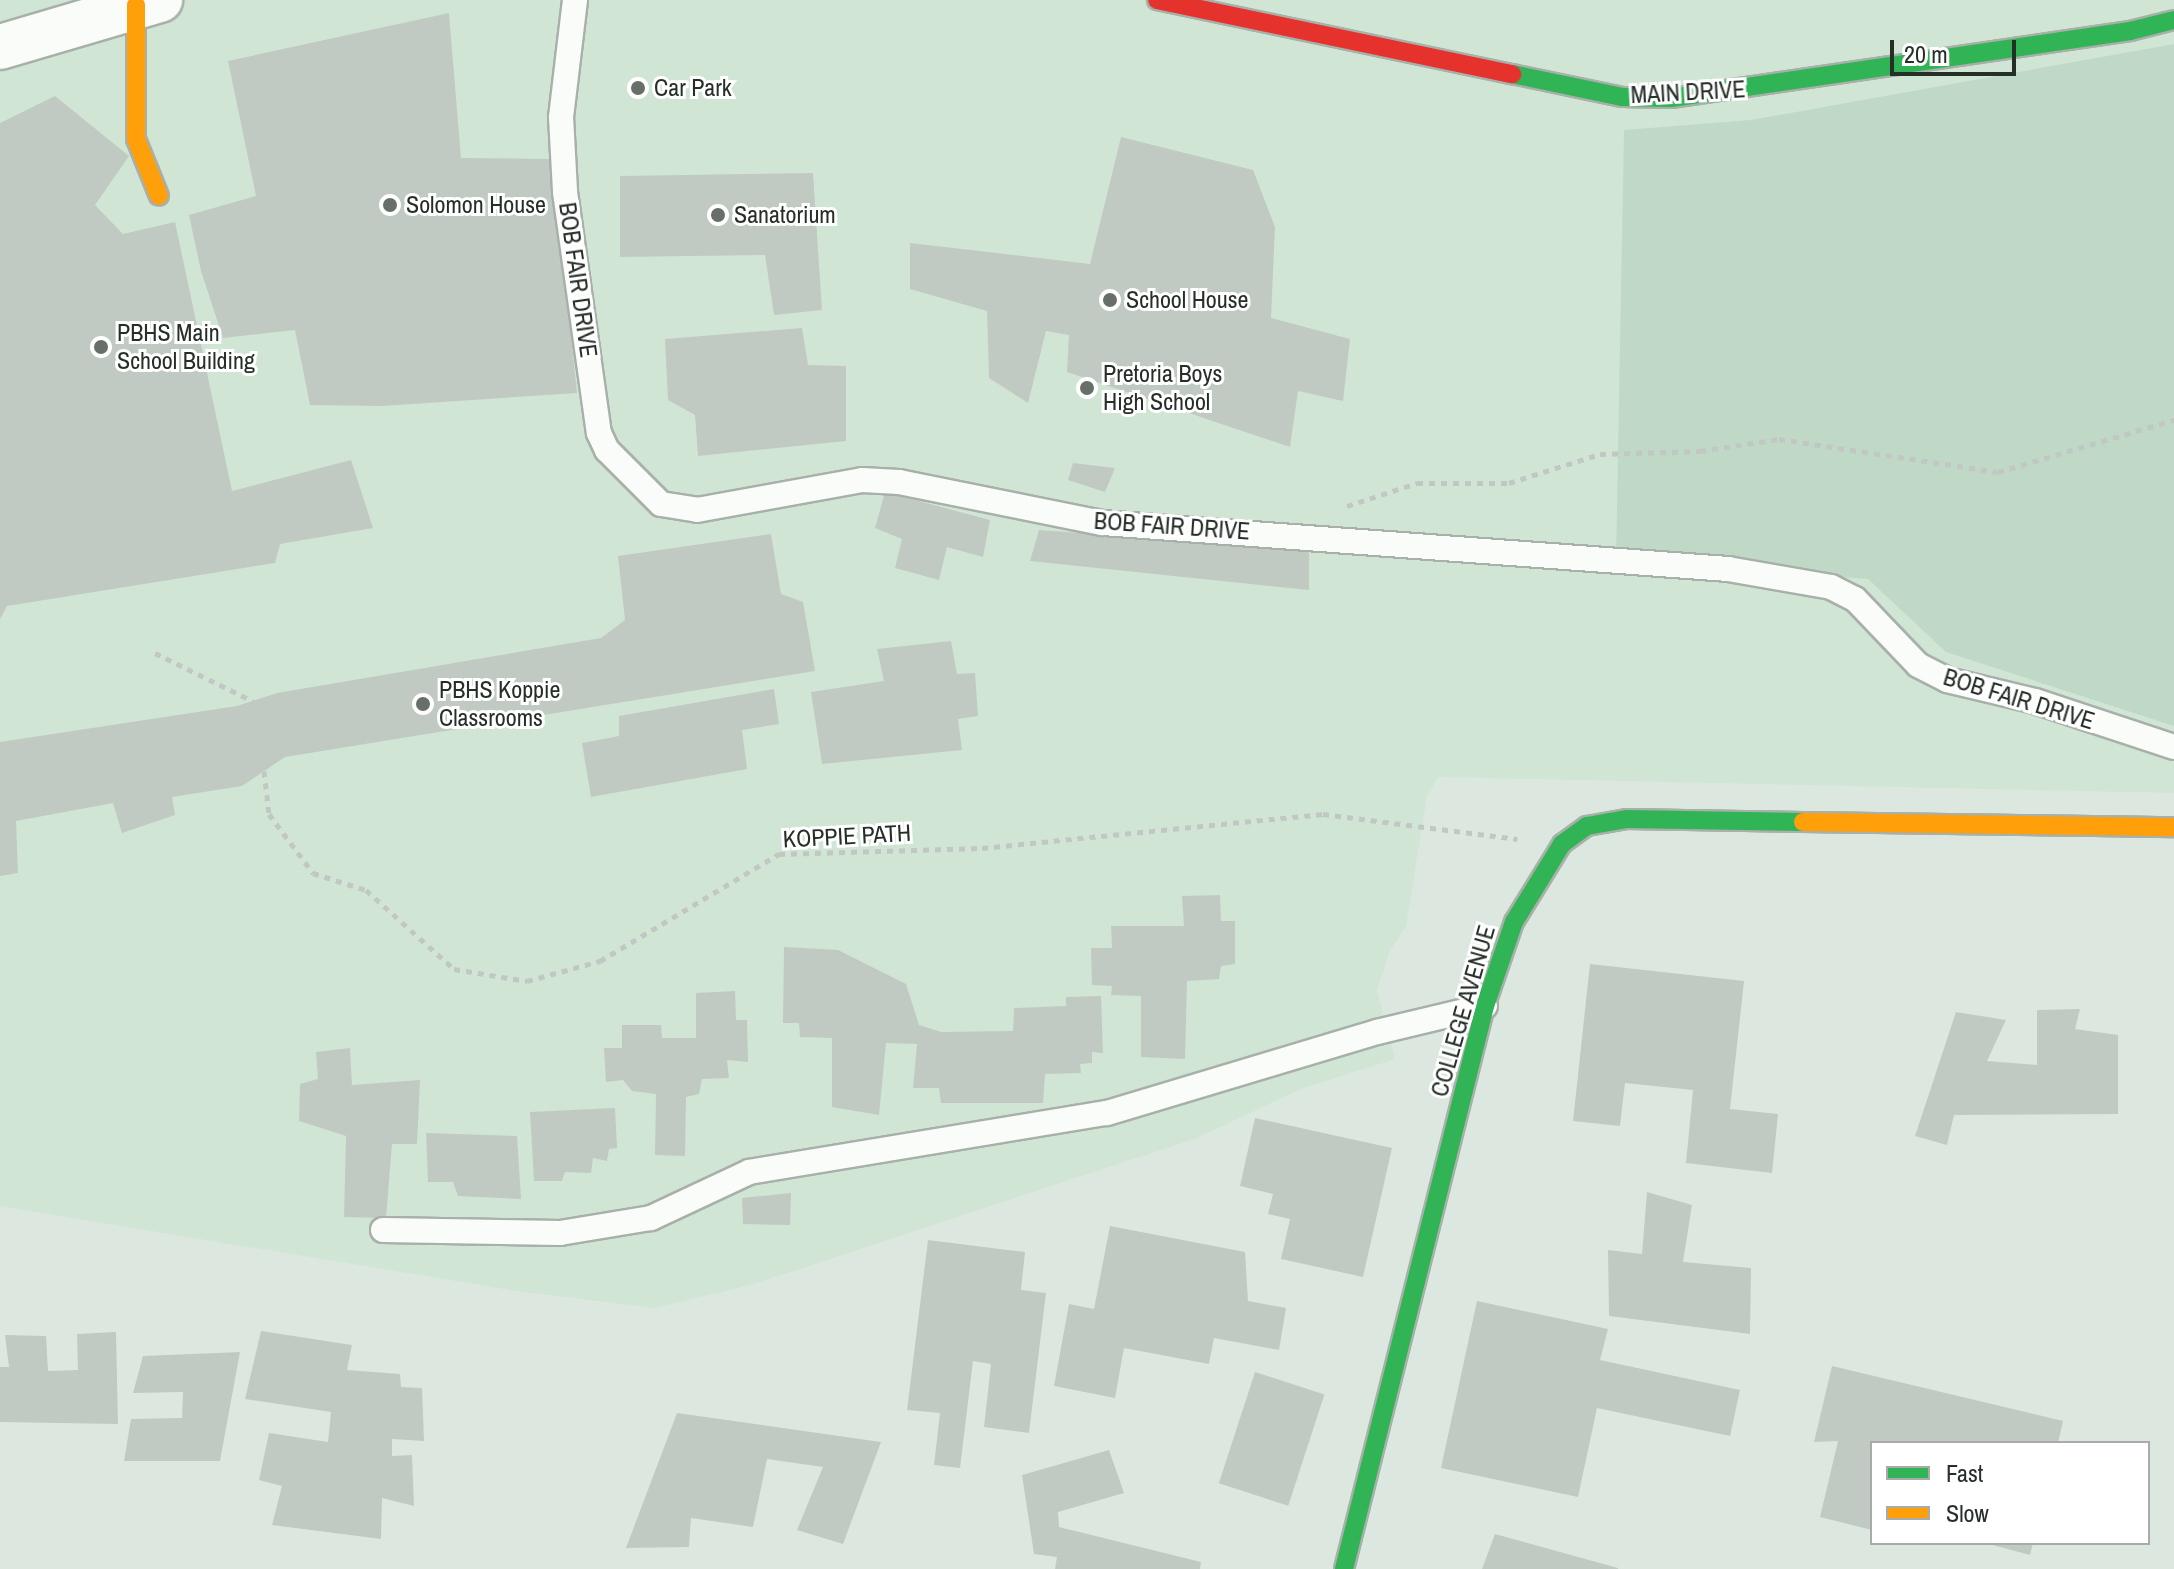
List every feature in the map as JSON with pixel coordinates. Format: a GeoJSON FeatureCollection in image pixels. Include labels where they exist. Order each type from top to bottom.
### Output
{"type":"FeatureCollection","features":[{"type":"Feature","properties":{"kind":"street","name":"MAIN DRIVE"},"geometry":{"type":"LineString","coordinates":[[1157,0],[1622,97],[1646,98],[1716,94],[2174,20]]}},
{"type":"Feature","properties":{"kind":"street"},"geometry":{"type":"LineString","coordinates":[[0,47],[137,2],[136,139],[159,196]]}},
{"type":"Feature","properties":{"kind":"street","name":"COLLEGE AVENUE"},"geometry":{"type":"LineString","coordinates":[[1344,1569],[1485,1006],[1514,922],[1562,844],[1587,826],[1627,819],[2174,827]]}},
{"type":"Feature","properties":{"kind":"lane","name":"BOB FAIR DRIVE"},"geometry":{"type":"LineString","coordinates":[[575,0],[561,117],[565,192],[599,433],[607,450],[661,504],[697,510],[862,480],[899,482],[1103,523],[1728,569],[1831,587],[1855,599],[1918,665],[1947,680],[2035,701],[2174,747]]}},
{"type":"Feature","properties":{"kind":"lane"},"geometry":{"type":"LineString","coordinates":[[383,1230],[560,1233],[651,1218],[749,1172],[1107,1113],[1377,1032],[1485,1006]]}},
{"type":"Feature","properties":{"kind":"path"},"geometry":{"type":"LineString","coordinates":[[1340,508],[1417,483],[1509,483],[1600,454],[1700,451],[1779,439],[1998,472],[2174,420]]}},
{"type":"Feature","properties":{"kind":"path"},"geometry":{"type":"LineString","coordinates":[[155,653],[253,701]]}},
{"type":"Feature","properties":{"kind":"path","name":"KOPPIE PATH"},"geometry":{"type":"LineString","coordinates":[[264,771],[269,814],[313,873],[366,890],[454,969],[527,981],[600,961],[779,854],[982,848],[1323,814],[1562,844]]}},
{"type":"Feature","properties":{"kind":"shaded area","name":"Pretoria Boys High School"},"geometry":{"type":"Polygon","coordinates":[[[0,0],[2174,0],[2174,793],[1438,777],[1427,796],[1406,926],[1390,951],[1377,990],[1395,1059],[1301,1089],[1197,1138],[751,1285],[654,1308],[516,1291],[0,1206],[0,0]]]}},
{"type":"Feature","properties":{"kind":"shaded area"},"geometry":{"type":"Polygon","coordinates":[[[2174,44],[2174,726],[1946,652],[1868,579],[1616,561],[1624,130],[1751,120],[2174,44]]]}},
{"type":"Feature","properties":{"kind":"building","name":"Solomon House"},"geometry":{"type":"Polygon","coordinates":[[[449,13],[461,158],[553,159],[577,393],[382,406],[310,405],[295,330],[223,338],[201,271],[189,215],[256,196],[228,61],[449,13]]]}},
{"type":"Feature","properties":{"kind":"building","name":"PBHS Main School Building"},"geometry":{"type":"Polygon","coordinates":[[[55,96],[129,156],[95,205],[123,234],[175,222],[232,491],[351,460],[373,528],[280,544],[275,563],[7,606],[0,619],[0,123],[55,96]]]}},
{"type":"Feature","properties":{"kind":"building","name":"School House"},"geometry":{"type":"Polygon","coordinates":[[[1121,137],[1253,170],[1275,227],[1271,318],[1350,339],[1343,401],[1298,391],[1290,447],[1067,372],[1069,335],[1046,331],[1028,403],[989,378],[987,311],[910,289],[910,243],[1090,264],[1121,137]]]}},
{"type":"Feature","properties":{"kind":"building","name":"Sanatorium"},"geometry":{"type":"Polygon","coordinates":[[[813,173],[822,310],[774,315],[765,255],[620,257],[620,176],[813,173]]]}},
{"type":"Feature","properties":{"kind":"building"},"geometry":{"type":"Polygon","coordinates":[[[802,328],[808,365],[846,366],[846,441],[698,456],[695,415],[668,400],[665,339],[802,328]]]}},
{"type":"Feature","properties":{"kind":"building"},"geometry":{"type":"Polygon","coordinates":[[[1073,463],[1115,468],[1105,492],[1068,480],[1073,463]]]}},
{"type":"Feature","properties":{"kind":"building"},"geometry":{"type":"Polygon","coordinates":[[[885,492],[990,520],[983,557],[947,547],[939,580],[895,568],[902,539],[875,528],[885,492]]]}},
{"type":"Feature","properties":{"kind":"building"},"geometry":{"type":"Polygon","coordinates":[[[1039,530],[1309,549],[1309,590],[1030,561],[1039,530]]]}},
{"type":"Feature","properties":{"kind":"building","name":"PBHS Koppie Classrooms"},"geometry":{"type":"Polygon","coordinates":[[[771,534],[781,594],[803,602],[815,671],[285,757],[242,786],[172,797],[175,815],[122,833],[113,803],[16,821],[18,873],[0,876],[0,742],[237,706],[277,693],[601,638],[625,620],[618,556],[771,534]]]}},
{"type":"Feature","properties":{"kind":"building"},"geometry":{"type":"Polygon","coordinates":[[[951,641],[957,674],[975,673],[978,716],[958,719],[962,750],[822,764],[811,692],[884,681],[877,649],[951,641]]]}},
{"type":"Feature","properties":{"kind":"building"},"geometry":{"type":"Polygon","coordinates":[[[774,689],[779,724],[742,730],[747,769],[591,797],[582,743],[619,736],[619,716],[774,689]]]}},
{"type":"Feature","properties":{"kind":"building"},"geometry":{"type":"Polygon","coordinates":[[[1220,895],[1221,921],[1235,921],[1235,964],[1221,966],[1219,979],[1187,981],[1185,1059],[1141,1057],[1141,996],[1111,995],[1112,986],[1092,985],[1091,948],[1112,948],[1111,926],[1184,926],[1182,896],[1220,895]]]}},
{"type":"Feature","properties":{"kind":"building"},"geometry":{"type":"Polygon","coordinates":[[[784,947],[838,950],[906,984],[919,1025],[941,1032],[1013,1031],[1014,1008],[1066,1006],[1066,997],[1101,996],[1103,1053],[1092,1052],[1092,1063],[1080,1064],[1081,1073],[1045,1074],[1043,1103],[941,1103],[939,1088],[913,1088],[917,1044],[886,1043],[879,1115],[832,1107],[832,1038],[800,1037],[799,1023],[783,1023],[784,947]]]}},
{"type":"Feature","properties":{"kind":"building"},"geometry":{"type":"Polygon","coordinates":[[[1590,964],[1744,981],[1730,1109],[1778,1114],[1772,1173],[1686,1163],[1693,1090],[1625,1083],[1620,1126],[1573,1121],[1590,964]]]}},
{"type":"Feature","properties":{"kind":"building"},"geometry":{"type":"Polygon","coordinates":[[[735,991],[736,1020],[747,1020],[748,1062],[727,1060],[729,1078],[702,1079],[699,1094],[686,1097],[685,1156],[655,1155],[656,1094],[632,1091],[623,1080],[606,1082],[604,1048],[622,1048],[622,1025],[661,1025],[662,1038],[696,1038],[696,993],[735,991]]]}},
{"type":"Feature","properties":{"kind":"building"},"geometry":{"type":"Polygon","coordinates":[[[2080,1009],[2075,1029],[2118,1035],[2118,1114],[1954,1115],[1947,1145],[1915,1136],[1956,1012],[2006,1020],[1987,1061],[2037,1065],[2037,1010],[2080,1009]]]}},
{"type":"Feature","properties":{"kind":"building"},"geometry":{"type":"Polygon","coordinates":[[[350,1048],[352,1085],[420,1080],[417,1144],[392,1144],[386,1218],[344,1217],[346,1136],[299,1121],[300,1084],[318,1079],[316,1052],[350,1048]]]}},
{"type":"Feature","properties":{"kind":"building"},"geometry":{"type":"Polygon","coordinates":[[[615,1108],[617,1148],[609,1149],[607,1161],[593,1158],[591,1173],[565,1172],[562,1181],[534,1181],[530,1112],[615,1108]]]}},
{"type":"Feature","properties":{"kind":"building"},"geometry":{"type":"Polygon","coordinates":[[[1255,1118],[1392,1148],[1363,1277],[1281,1259],[1290,1219],[1268,1214],[1273,1194],[1240,1186],[1255,1118]]]}},
{"type":"Feature","properties":{"kind":"building"},"geometry":{"type":"Polygon","coordinates":[[[426,1133],[517,1136],[521,1199],[458,1196],[453,1182],[428,1182],[426,1133]]]}},
{"type":"Feature","properties":{"kind":"building"},"geometry":{"type":"Polygon","coordinates":[[[1647,1192],[1692,1205],[1683,1262],[1751,1268],[1750,1334],[1609,1316],[1608,1250],[1642,1254],[1647,1192]]]}},
{"type":"Feature","properties":{"kind":"building"},"geometry":{"type":"Polygon","coordinates":[[[791,1193],[790,1225],[743,1224],[742,1198],[791,1193]]]}},
{"type":"Feature","properties":{"kind":"building"},"geometry":{"type":"Polygon","coordinates":[[[1110,1226],[1245,1252],[1248,1301],[1286,1308],[1279,1350],[1214,1338],[1209,1364],[1124,1348],[1115,1398],[1054,1386],[1069,1304],[1094,1309],[1110,1226]]]}},
{"type":"Feature","properties":{"kind":"building"},"geometry":{"type":"Polygon","coordinates":[[[928,1240],[1025,1252],[1021,1290],[1046,1293],[1029,1433],[984,1427],[991,1364],[973,1361],[960,1468],[934,1465],[940,1413],[907,1410],[928,1240]]]}},
{"type":"Feature","properties":{"kind":"building"},"geometry":{"type":"Polygon","coordinates":[[[1477,1301],[1608,1329],[1600,1360],[1740,1390],[1730,1436],[1597,1408],[1578,1497],[1441,1468],[1477,1301]]]}},
{"type":"Feature","properties":{"kind":"building"},"geometry":{"type":"Polygon","coordinates":[[[261,1331],[352,1345],[347,1370],[400,1374],[401,1387],[422,1388],[424,1441],[392,1439],[392,1456],[412,1455],[414,1506],[382,1498],[381,1539],[272,1525],[282,1486],[259,1480],[269,1433],[328,1442],[331,1412],[245,1399],[261,1331]]]}},
{"type":"Feature","properties":{"kind":"building"},"geometry":{"type":"Polygon","coordinates":[[[116,1332],[118,1424],[0,1422],[0,1367],[9,1367],[5,1335],[46,1336],[48,1371],[78,1370],[77,1334],[116,1332]]]}},
{"type":"Feature","properties":{"kind":"building"},"geometry":{"type":"Polygon","coordinates":[[[240,1352],[220,1461],[124,1461],[131,1419],[182,1418],[183,1392],[133,1393],[143,1356],[240,1352]]]}},
{"type":"Feature","properties":{"kind":"building"},"geometry":{"type":"Polygon","coordinates":[[[1832,1366],[2063,1421],[2058,1441],[1870,1441],[1870,1530],[1820,1517],[1838,1441],[1814,1442],[1832,1366]]]}},
{"type":"Feature","properties":{"kind":"building"},"geometry":{"type":"Polygon","coordinates":[[[1255,1372],[1324,1395],[1288,1506],[1219,1483],[1255,1372]]]}},
{"type":"Feature","properties":{"kind":"building"},"geometry":{"type":"Polygon","coordinates":[[[677,1413],[881,1442],[843,1544],[797,1530],[823,1467],[767,1459],[753,1527],[691,1518],[689,1547],[626,1548],[677,1413]]]}},
{"type":"Feature","properties":{"kind":"building"},"geometry":{"type":"Polygon","coordinates":[[[1109,1450],[1124,1493],[1058,1512],[1059,1527],[1201,1562],[1200,1569],[1055,1569],[1057,1557],[1034,1554],[1022,1475],[1109,1450]]]}},
{"type":"Feature","properties":{"kind":"building"},"geometry":{"type":"Polygon","coordinates":[[[1495,1534],[1618,1568],[1618,1569],[1482,1569],[1495,1534]]]}},
{"type":"Feature","properties":{"kind":"building"},"geometry":{"type":"Polygon","coordinates":[[[1992,1545],[2032,1545],[2030,1555],[1992,1545]]]}},
{"type":"Feature","properties":{"kind":"traffic: fast"},"geometry":{"type":"LineString","coordinates":[[1512,74],[1622,97],[1671,98],[2130,31],[2174,20]]}},
{"type":"Feature","properties":{"kind":"traffic: fast"},"geometry":{"type":"LineString","coordinates":[[1344,1569],[1485,1006],[1514,922],[1562,844],[1587,826],[1627,819],[1803,822]]}},
{"type":"Feature","properties":{"kind":"traffic: slow"},"geometry":{"type":"LineString","coordinates":[[136,5],[136,139],[159,196]]}},
{"type":"Feature","properties":{"kind":"traffic: slow"},"geometry":{"type":"LineString","coordinates":[[1803,822],[2174,827]]}},
{"type":"Feature","properties":{"kind":"traffic: jam"},"geometry":{"type":"LineString","coordinates":[[1157,0],[1512,74]]}},
{"type":"Feature","properties":{"kind":"place","name":"Car Park"},"geometry":{"type":"Point","coordinates":[638,88]}},
{"type":"Feature","properties":{"kind":"place","name":"Solomon House"},"geometry":{"type":"Point","coordinates":[390,205]}},
{"type":"Feature","properties":{"kind":"place","name":"Sanatorium"},"geometry":{"type":"Point","coordinates":[718,215]}},
{"type":"Feature","properties":{"kind":"place","name":"School House"},"geometry":{"type":"Point","coordinates":[1110,300]}},
{"type":"Feature","properties":{"kind":"place","name":"PBHS Main School Building"},"geometry":{"type":"Point","coordinates":[101,347]}},
{"type":"Feature","properties":{"kind":"place","name":"Pretoria Boys High School"},"geometry":{"type":"Point","coordinates":[1087,388]}},
{"type":"Feature","properties":{"kind":"place","name":"PBHS Koppie Classrooms"},"geometry":{"type":"Point","coordinates":[423,704]}}]}
